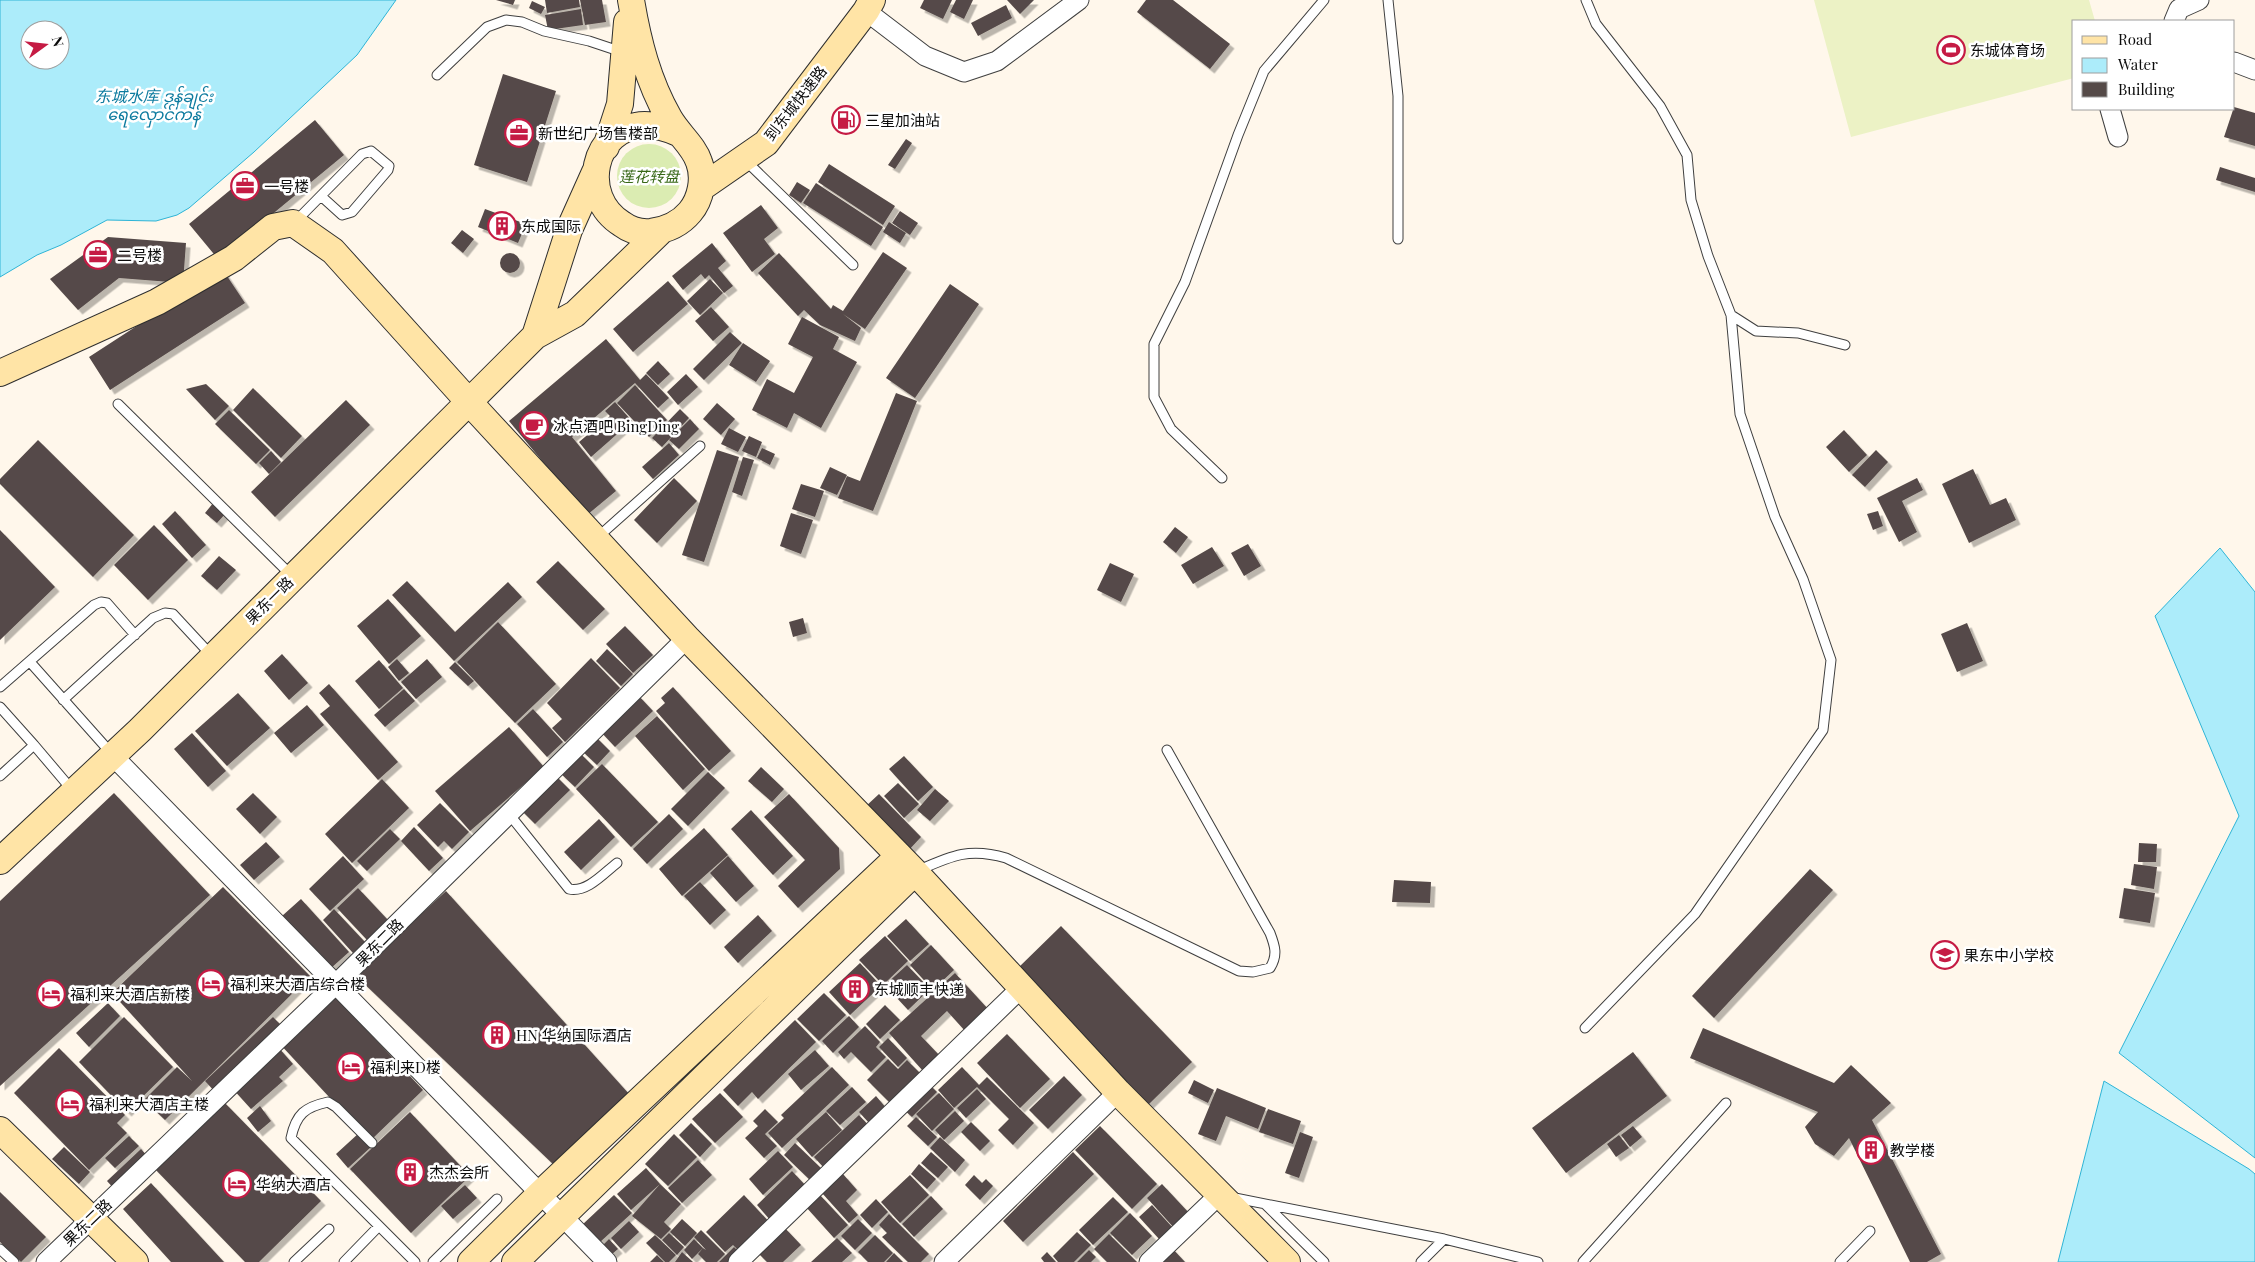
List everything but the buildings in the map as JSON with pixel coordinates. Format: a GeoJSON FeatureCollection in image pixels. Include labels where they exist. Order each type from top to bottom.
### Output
{"type":"FeatureCollection","features":[{"type":"Feature","properties":{"kind":"street"},"geometry":{"type":"LineString","coordinates":[[606,147],[620,104],[630,0]]}},
{"type":"Feature","properties":{"kind":"street"},"geometry":{"type":"LineString","coordinates":[[595,172],[596,190],[602,206],[614,219],[628,228],[646,232],[662,230],[678,223],[691,211],[701,188],[702,179],[699,162],[691,146],[678,133],[660,102],[638,42],[630,0]]}},
{"type":"Feature","properties":{"kind":"street"},"geometry":{"type":"LineString","coordinates":[[869,5],[925,56],[964,72],[997,61],[1079,0]]}},
{"type":"Feature","properties":{"kind":"street"},"geometry":{"type":"LineString","coordinates":[[2174,20],[2179,9],[2199,0]]}},
{"type":"Feature","properties":{"kind":"street","name":"到东城快速路"},"geometry":{"type":"LineString","coordinates":[[701,188],[766,143],[869,5]]}},
{"type":"Feature","properties":{"kind":"street"},"geometry":{"type":"LineString","coordinates":[[2235,62],[2255,70]]}},
{"type":"Feature","properties":{"kind":"street"},"geometry":{"type":"LineString","coordinates":[[2110,110],[2118,137]]}},
{"type":"Feature","properties":{"kind":"street"},"geometry":{"type":"LineString","coordinates":[[534,336],[569,230],[595,172],[600,154],[611,140],[626,130],[643,125],[661,126],[678,133]]}},
{"type":"Feature","properties":{"kind":"street"},"geometry":{"type":"LineString","coordinates":[[0,372],[157,302],[234,258],[273,227],[293,223],[333,251],[469,402],[687,638],[907,864],[1118,1092],[1287,1262]]}},
{"type":"Feature","properties":{"kind":"street"},"geometry":{"type":"LineString","coordinates":[[534,336],[576,314],[662,230]]}},
{"type":"Feature","properties":{"kind":"street","name":"果东一路"},"geometry":{"type":"LineString","coordinates":[[0,861],[213,657],[534,336]]}},
{"type":"Feature","properties":{"kind":"street","name":"果东二路"},"geometry":{"type":"LineString","coordinates":[[46,1262],[336,984],[687,638]]}},
{"type":"Feature","properties":{"kind":"street"},"geometry":{"type":"LineString","coordinates":[[112,755],[539,1195],[607,1262]]}},
{"type":"Feature","properties":{"kind":"street"},"geometry":{"type":"LineString","coordinates":[[471,1262],[539,1195],[907,864]]}},
{"type":"Feature","properties":{"kind":"street"},"geometry":{"type":"LineString","coordinates":[[515,1262],[907,864]]}},
{"type":"Feature","properties":{"kind":"street"},"geometry":{"type":"LineString","coordinates":[[738,1262],[1022,987]]}},
{"type":"Feature","properties":{"kind":"street"},"geometry":{"type":"LineString","coordinates":[[944,1262],[1118,1092]]}},
{"type":"Feature","properties":{"kind":"street"},"geometry":{"type":"LineString","coordinates":[[0,1130],[134,1262]]}},
{"type":"Feature","properties":{"kind":"street"},"geometry":{"type":"LineString","coordinates":[[1149,1262],[1219,1195]]}},
{"type":"Feature","properties":{"kind":"lane"},"geometry":{"type":"LineString","coordinates":[[1222,478],[1171,429],[1154,397],[1154,344],[1185,282],[1238,135],[1264,71],[1324,0]]}},
{"type":"Feature","properties":{"kind":"lane"},"geometry":{"type":"LineString","coordinates":[[1388,0],[1398,96],[1398,239]]}},
{"type":"Feature","properties":{"kind":"lane"},"geometry":{"type":"LineString","coordinates":[[1585,1028],[1695,914],[1823,730],[1831,660],[1803,579],[1775,517],[1740,414],[1731,314],[1708,256],[1691,200],[1687,155],[1660,106],[1596,24],[1586,0]]}},
{"type":"Feature","properties":{"kind":"lane"},"geometry":{"type":"LineString","coordinates":[[437,76],[487,27],[506,20],[522,22],[544,31],[589,41],[624,53]]}},
{"type":"Feature","properties":{"kind":"lane"},"geometry":{"type":"LineString","coordinates":[[293,223],[366,151],[371,151],[389,166],[388,170],[352,212],[342,215],[321,196]]}},
{"type":"Feature","properties":{"kind":"lane"},"geometry":{"type":"LineString","coordinates":[[743,158],[853,266]]}},
{"type":"Feature","properties":{"kind":"lane"},"geometry":{"type":"LineString","coordinates":[[1731,314],[1756,331],[1798,333],[1846,345]]}},
{"type":"Feature","properties":{"kind":"lane"},"geometry":{"type":"LineString","coordinates":[[118,404],[293,577]]}},
{"type":"Feature","properties":{"kind":"lane"},"geometry":{"type":"LineString","coordinates":[[596,539],[700,446]]}},
{"type":"Feature","properties":{"kind":"lane"},"geometry":{"type":"LineString","coordinates":[[0,686],[94,605],[101,602],[107,603],[135,635]]}},
{"type":"Feature","properties":{"kind":"lane"},"geometry":{"type":"LineString","coordinates":[[63,700],[154,618],[165,613],[173,614],[213,657]]}},
{"type":"Feature","properties":{"kind":"lane"},"geometry":{"type":"LineString","coordinates":[[30,662],[112,755]]}},
{"type":"Feature","properties":{"kind":"lane"},"geometry":{"type":"LineString","coordinates":[[0,707],[73,792]]}},
{"type":"Feature","properties":{"kind":"lane"},"geometry":{"type":"LineString","coordinates":[[0,776],[34,745]]}},
{"type":"Feature","properties":{"kind":"lane"},"geometry":{"type":"LineString","coordinates":[[907,864],[944,859],[967,853],[986,852],[1006,858],[1240,971],[1253,972],[1270,968],[1275,959],[1275,947],[1270,933],[1167,750]]}},
{"type":"Feature","properties":{"kind":"lane"},"geometry":{"type":"LineString","coordinates":[[509,814],[569,889],[576,891],[585,888],[617,863]]}},
{"type":"Feature","properties":{"kind":"lane"},"geometry":{"type":"LineString","coordinates":[[372,1143],[336,1107],[328,1102],[304,1110],[294,1123],[292,1138],[415,1262]]}},
{"type":"Feature","properties":{"kind":"lane"},"geometry":{"type":"LineString","coordinates":[[1583,1262],[1726,1103]]}},
{"type":"Feature","properties":{"kind":"lane"},"geometry":{"type":"LineString","coordinates":[[1219,1195],[1444,1239],[1538,1262]]}},
{"type":"Feature","properties":{"kind":"lane"},"geometry":{"type":"LineString","coordinates":[[433,1262],[497,1199]]}},
{"type":"Feature","properties":{"kind":"lane"},"geometry":{"type":"LineString","coordinates":[[1266,1205],[1324,1262]]}},
{"type":"Feature","properties":{"kind":"lane"},"geometry":{"type":"LineString","coordinates":[[344,1262],[379,1226]]}},
{"type":"Feature","properties":{"kind":"lane"},"geometry":{"type":"LineString","coordinates":[[294,1262],[329,1229]]}},
{"type":"Feature","properties":{"kind":"lane"},"geometry":{"type":"LineString","coordinates":[[1840,1262],[1870,1231]]}},
{"type":"Feature","properties":{"kind":"lane"},"geometry":{"type":"LineString","coordinates":[[1421,1262],[1444,1239]]}},
{"type":"Feature","properties":{"kind":"lane"},"geometry":{"type":"LineString","coordinates":[[0,1249],[14,1262]]}},
{"type":"Feature","properties":{"kind":"green space","name":"东城体育场"},"geometry":{"type":"Polygon","coordinates":[[[1814,0],[2089,0],[2095,20],[2072,20],[2072,79],[1851,137],[1814,0]]]}},
{"type":"Feature","properties":{"kind":"green space","name":"莲花转盘"},"geometry":{"type":"Polygon","coordinates":[[[643,144],[655,144],[672,153],[679,164],[681,176],[679,188],[672,199],[655,208],[643,208],[631,203],[622,194],[617,182],[617,170],[622,158],[631,149],[643,144]]]}},
{"type":"Feature","properties":{"kind":"water","name":"东城水库 ဒွန်ချင်း ရေလှောင်ကန်"},"geometry":{"type":"Polygon","coordinates":[[[0,0],[396,0],[357,55],[254,152],[189,208],[177,215],[156,221],[107,220],[61,245],[37,255],[0,277],[0,0]]]}},
{"type":"Feature","properties":{"kind":"water"},"geometry":{"type":"Polygon","coordinates":[[[2220,548],[2255,592],[2255,1158],[2119,1053],[2239,816],[2155,616],[2220,548]]]}},
{"type":"Feature","properties":{"kind":"water"},"geometry":{"type":"Polygon","coordinates":[[[2104,1081],[2255,1174],[2255,1262],[2058,1262],[2104,1081]]]}},
{"type":"Feature","properties":{"kind":"place","name":"东城体育场"},"geometry":{"type":"Point","coordinates":[1951,50]}},
{"type":"Feature","properties":{"kind":"place","name":"三星加油站"},"geometry":{"type":"Point","coordinates":[846,120]}},
{"type":"Feature","properties":{"kind":"place","name":"新世纪广场售楼部"},"geometry":{"type":"Point","coordinates":[519,133]}},
{"type":"Feature","properties":{"kind":"place","name":"一号楼"},"geometry":{"type":"Point","coordinates":[245,186]}},
{"type":"Feature","properties":{"kind":"place","name":"东成国际"},"geometry":{"type":"Point","coordinates":[502,226]}},
{"type":"Feature","properties":{"kind":"place","name":"二号楼"},"geometry":{"type":"Point","coordinates":[98,255]}},
{"type":"Feature","properties":{"kind":"place","name":"冰点酒吧 BingDing"},"geometry":{"type":"Point","coordinates":[534,426]}},
{"type":"Feature","properties":{"kind":"place","name":"果东中小学校"},"geometry":{"type":"Point","coordinates":[1945,955]}},
{"type":"Feature","properties":{"kind":"place","name":"福利来大酒店综合楼"},"geometry":{"type":"Point","coordinates":[211,984]}},
{"type":"Feature","properties":{"kind":"place","name":"东城顺丰快递"},"geometry":{"type":"Point","coordinates":[855,989]}},
{"type":"Feature","properties":{"kind":"place","name":"福利来大酒店新楼"},"geometry":{"type":"Point","coordinates":[51,994]}},
{"type":"Feature","properties":{"kind":"place","name":"HN 华纳国际酒店"},"geometry":{"type":"Point","coordinates":[497,1035]}},
{"type":"Feature","properties":{"kind":"place","name":"福利来D楼"},"geometry":{"type":"Point","coordinates":[351,1067]}},
{"type":"Feature","properties":{"kind":"place","name":"福利来大酒店主楼"},"geometry":{"type":"Point","coordinates":[70,1104]}},
{"type":"Feature","properties":{"kind":"place","name":"教学楼"},"geometry":{"type":"Point","coordinates":[1871,1150]}},
{"type":"Feature","properties":{"kind":"place","name":"杰杰会所"},"geometry":{"type":"Point","coordinates":[410,1172]}},
{"type":"Feature","properties":{"kind":"place","name":"华纳大酒店"},"geometry":{"type":"Point","coordinates":[237,1184]}}]}
